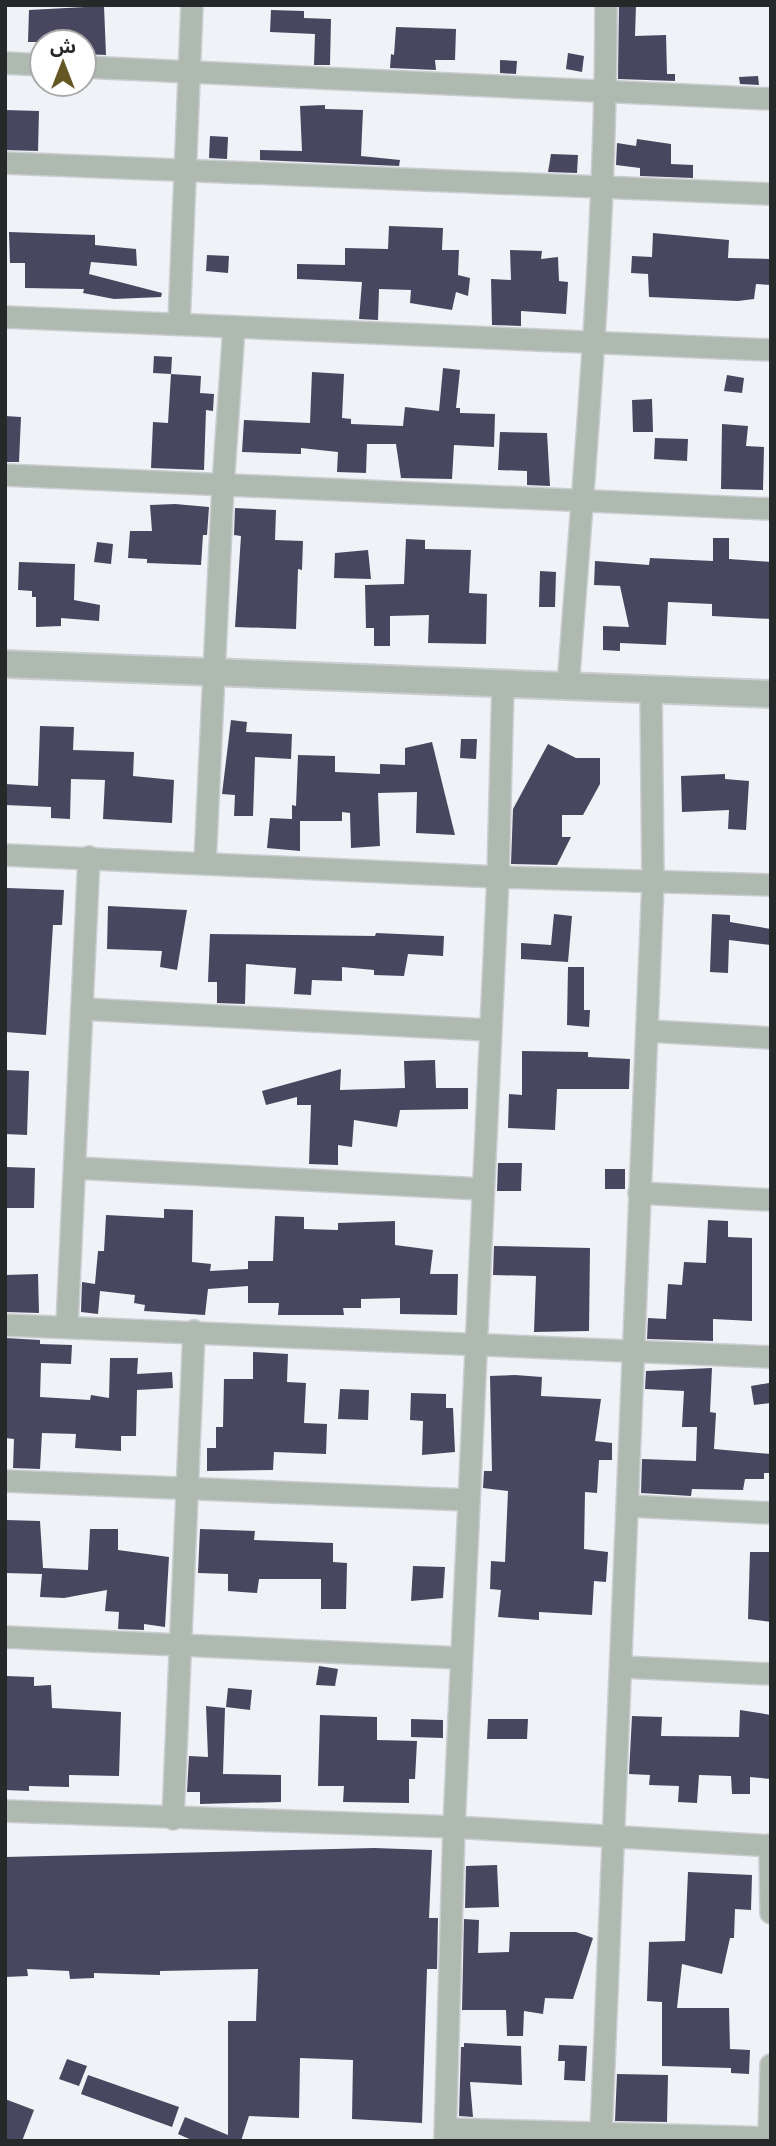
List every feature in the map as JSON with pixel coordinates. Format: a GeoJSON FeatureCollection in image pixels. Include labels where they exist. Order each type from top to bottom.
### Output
{"type":"FeatureCollection","features":[{"type":"Feature","properties":{"kind":"street"},"geometry":{"type":"LineString","coordinates":[[179,324],[192,72],[192,5]]}},
{"type":"Feature","properties":{"kind":"street"},"geometry":{"type":"LineString","coordinates":[[568,687],[596,343],[606,92],[606,5]]}},
{"type":"Feature","properties":{"kind":"street"},"geometry":{"type":"LineString","coordinates":[[5,63],[28,64]]}},
{"type":"Feature","properties":{"kind":"street"},"geometry":{"type":"LineString","coordinates":[[98,68],[771,99]]}},
{"type":"Feature","properties":{"kind":"street"},"geometry":{"type":"LineString","coordinates":[[5,163],[771,194]]}},
{"type":"Feature","properties":{"kind":"street"},"geometry":{"type":"LineString","coordinates":[[5,317],[771,350]]}},
{"type":"Feature","properties":{"kind":"street"},"geometry":{"type":"LineString","coordinates":[[205,863],[223,485],[234,328]]}},
{"type":"Feature","properties":{"kind":"street"},"geometry":{"type":"LineString","coordinates":[[5,475],[771,509]]}},
{"type":"Feature","properties":{"kind":"street"},"geometry":{"type":"LineString","coordinates":[[5,664],[771,694]]}},
{"type":"Feature","properties":{"kind":"street"},"geometry":{"type":"LineString","coordinates":[[503,683],[498,877],[481,1189],[454,1827],[446,2135],[601,2134],[770,2138],[771,2065]]}},
{"type":"Feature","properties":{"kind":"street"},"geometry":{"type":"LineString","coordinates":[[601,2134],[623,1667],[632,1352],[648,1031],[653,882],[651,691]]}},
{"type":"Feature","properties":{"kind":"street"},"geometry":{"type":"LineString","coordinates":[[5,855],[498,877],[771,885]]}},
{"type":"Feature","properties":{"kind":"street"},"geometry":{"type":"LineString","coordinates":[[67,1326],[89,857]]}},
{"type":"Feature","properties":{"kind":"street"},"geometry":{"type":"LineString","coordinates":[[82,1009],[489,1030]]}},
{"type":"Feature","properties":{"kind":"street"},"geometry":{"type":"LineString","coordinates":[[648,1031],[771,1038]]}},
{"type":"Feature","properties":{"kind":"street"},"geometry":{"type":"LineString","coordinates":[[75,1168],[481,1189]]}},
{"type":"Feature","properties":{"kind":"street"},"geometry":{"type":"LineString","coordinates":[[639,1194],[771,1200]]}},
{"type":"Feature","properties":{"kind":"street"},"geometry":{"type":"LineString","coordinates":[[5,1325],[771,1357]]}},
{"type":"Feature","properties":{"kind":"street"},"geometry":{"type":"LineString","coordinates":[[173,1819],[194,1331]]}},
{"type":"Feature","properties":{"kind":"street"},"geometry":{"type":"LineString","coordinates":[[5,1480],[468,1500]]}},
{"type":"Feature","properties":{"kind":"street"},"geometry":{"type":"LineString","coordinates":[[629,1506],[771,1513]]}},
{"type":"Feature","properties":{"kind":"street"},"geometry":{"type":"LineString","coordinates":[[5,1637],[461,1658]]}},
{"type":"Feature","properties":{"kind":"street"},"geometry":{"type":"LineString","coordinates":[[623,1667],[771,1674]]}},
{"type":"Feature","properties":{"kind":"street"},"geometry":{"type":"LineString","coordinates":[[5,1811],[615,1834],[770,1846],[771,1913]]}},
{"type":"Feature","properties":{"kind":"building"},"geometry":{"type":"Polygon","coordinates":[[[619,5],[636,5],[635,36],[666,35],[667,74],[675,74],[675,81],[618,79],[619,5]]]}},
{"type":"Feature","properties":{"kind":"building"},"geometry":{"type":"Polygon","coordinates":[[[104,6],[106,55],[98,55],[98,28],[28,28],[29,10],[104,6]]]}},
{"type":"Feature","properties":{"kind":"building"},"geometry":{"type":"Polygon","coordinates":[[[271,10],[304,11],[304,18],[331,19],[330,65],[314,65],[315,34],[270,32],[271,10]]]}},
{"type":"Feature","properties":{"kind":"building"},"geometry":{"type":"Polygon","coordinates":[[[396,27],[456,29],[455,60],[435,60],[436,70],[390,68],[396,27]]]}},
{"type":"Feature","properties":{"kind":"building"},"geometry":{"type":"Polygon","coordinates":[[[568,53],[584,56],[582,72],[566,69],[568,53]]]}},
{"type":"Feature","properties":{"kind":"building"},"geometry":{"type":"Polygon","coordinates":[[[500,60],[517,61],[516,74],[500,73],[500,60]]]}},
{"type":"Feature","properties":{"kind":"building"},"geometry":{"type":"Polygon","coordinates":[[[758,76],[759,85],[740,84],[739,77],[758,76]]]}},
{"type":"Feature","properties":{"kind":"building"},"geometry":{"type":"Polygon","coordinates":[[[325,105],[325,109],[363,110],[361,156],[400,160],[399,166],[260,160],[260,150],[302,151],[300,106],[325,105]]]}},
{"type":"Feature","properties":{"kind":"building"},"geometry":{"type":"Polygon","coordinates":[[[5,110],[39,111],[38,151],[5,150],[5,110]]]}},
{"type":"Feature","properties":{"kind":"building"},"geometry":{"type":"Polygon","coordinates":[[[210,136],[228,137],[227,159],[209,158],[210,136]]]}},
{"type":"Feature","properties":{"kind":"building"},"geometry":{"type":"Polygon","coordinates":[[[637,139],[671,144],[671,164],[693,165],[693,178],[640,176],[640,168],[616,165],[617,143],[636,146],[637,139]]]}},
{"type":"Feature","properties":{"kind":"building"},"geometry":{"type":"Polygon","coordinates":[[[551,154],[578,155],[577,173],[548,172],[551,154]]]}},
{"type":"Feature","properties":{"kind":"building"},"geometry":{"type":"Polygon","coordinates":[[[389,226],[443,228],[442,250],[459,250],[458,275],[470,278],[468,296],[456,292],[452,310],[410,303],[411,290],[379,289],[378,320],[359,319],[362,282],[297,279],[297,264],[345,265],[345,248],[388,249],[389,226]]]}},
{"type":"Feature","properties":{"kind":"building"},"geometry":{"type":"Polygon","coordinates":[[[9,232],[95,235],[95,245],[136,249],[137,266],[91,262],[89,274],[162,293],[161,297],[114,299],[83,293],[84,289],[25,288],[25,263],[10,263],[9,232]]]}},
{"type":"Feature","properties":{"kind":"building"},"geometry":{"type":"Polygon","coordinates":[[[653,233],[729,240],[728,258],[771,259],[771,285],[756,284],[754,299],[738,301],[649,297],[648,274],[631,273],[632,256],[652,257],[653,233]]]}},
{"type":"Feature","properties":{"kind":"building"},"geometry":{"type":"Polygon","coordinates":[[[510,250],[542,251],[541,259],[558,257],[559,281],[568,282],[566,314],[521,311],[521,326],[492,325],[491,279],[511,280],[510,250]]]}},
{"type":"Feature","properties":{"kind":"building"},"geometry":{"type":"Polygon","coordinates":[[[207,255],[229,256],[228,273],[206,271],[207,255]]]}},
{"type":"Feature","properties":{"kind":"building"},"geometry":{"type":"Polygon","coordinates":[[[154,356],[172,357],[171,374],[153,373],[154,356]]]}},
{"type":"Feature","properties":{"kind":"building"},"geometry":{"type":"Polygon","coordinates":[[[443,368],[460,370],[456,408],[460,408],[460,413],[495,414],[494,447],[454,445],[452,479],[401,478],[396,444],[367,444],[366,473],[337,472],[338,452],[301,448],[301,454],[242,452],[244,420],[310,423],[312,372],[344,374],[342,418],[351,419],[351,424],[403,426],[405,407],[439,411],[443,368]]]}},
{"type":"Feature","properties":{"kind":"building"},"geometry":{"type":"Polygon","coordinates":[[[171,374],[201,376],[200,393],[214,394],[213,411],[206,410],[204,470],[151,468],[153,422],[168,423],[171,374]]]}},
{"type":"Feature","properties":{"kind":"building"},"geometry":{"type":"Polygon","coordinates":[[[727,375],[744,378],[742,393],[724,391],[727,375]]]}},
{"type":"Feature","properties":{"kind":"building"},"geometry":{"type":"Polygon","coordinates":[[[652,399],[653,432],[633,432],[632,400],[652,399]]]}},
{"type":"Feature","properties":{"kind":"building"},"geometry":{"type":"Polygon","coordinates":[[[5,416],[21,417],[19,462],[5,462],[5,416]]]}},
{"type":"Feature","properties":{"kind":"building"},"geometry":{"type":"Polygon","coordinates":[[[722,424],[748,426],[746,446],[764,447],[763,490],[721,489],[722,424]]]}},
{"type":"Feature","properties":{"kind":"building"},"geometry":{"type":"Polygon","coordinates":[[[500,432],[547,433],[550,486],[527,485],[527,471],[498,470],[500,432]]]}},
{"type":"Feature","properties":{"kind":"building"},"geometry":{"type":"Polygon","coordinates":[[[655,438],[688,439],[687,461],[654,459],[655,438]]]}},
{"type":"Feature","properties":{"kind":"building"},"geometry":{"type":"Polygon","coordinates":[[[150,505],[209,507],[207,535],[203,535],[201,565],[147,563],[147,559],[128,558],[130,531],[152,531],[150,505]]]}},
{"type":"Feature","properties":{"kind":"building"},"geometry":{"type":"Polygon","coordinates":[[[235,508],[276,510],[275,540],[303,541],[302,570],[298,569],[296,629],[235,627],[241,536],[234,535],[235,508]]]}},
{"type":"Feature","properties":{"kind":"building"},"geometry":{"type":"Polygon","coordinates":[[[713,538],[729,538],[729,559],[771,562],[771,619],[712,616],[712,604],[668,602],[666,645],[620,643],[620,651],[603,650],[603,626],[629,627],[620,586],[594,585],[595,561],[649,565],[650,558],[713,561],[713,538]]]}},
{"type":"Feature","properties":{"kind":"building"},"geometry":{"type":"Polygon","coordinates":[[[406,539],[425,540],[425,549],[471,550],[469,593],[487,594],[486,644],[428,643],[429,615],[390,616],[390,646],[374,646],[374,628],[366,628],[365,585],[404,584],[406,539]]]}},
{"type":"Feature","properties":{"kind":"building"},"geometry":{"type":"Polygon","coordinates":[[[97,542],[113,544],[111,564],[94,562],[97,542]]]}},
{"type":"Feature","properties":{"kind":"building"},"geometry":{"type":"Polygon","coordinates":[[[368,550],[371,579],[334,578],[335,553],[368,550]]]}},
{"type":"Feature","properties":{"kind":"building"},"geometry":{"type":"Polygon","coordinates":[[[19,562],[75,564],[74,600],[100,605],[99,621],[61,618],[61,626],[36,627],[36,597],[32,597],[32,591],[18,590],[19,562]]]}},
{"type":"Feature","properties":{"kind":"building"},"geometry":{"type":"Polygon","coordinates":[[[540,571],[556,572],[555,607],[539,607],[540,571]]]}},
{"type":"Feature","properties":{"kind":"building"},"geometry":{"type":"Polygon","coordinates":[[[231,720],[247,722],[246,732],[292,734],[291,759],[255,757],[253,816],[234,816],[235,795],[222,794],[231,720]]]}},
{"type":"Feature","properties":{"kind":"building"},"geometry":{"type":"Polygon","coordinates":[[[40,726],[74,727],[73,750],[134,752],[133,776],[174,780],[172,823],[103,819],[105,780],[71,779],[70,819],[51,818],[51,807],[5,805],[5,784],[38,786],[40,726]]]}},
{"type":"Feature","properties":{"kind":"building"},"geometry":{"type":"Polygon","coordinates":[[[461,739],[477,739],[476,759],[460,758],[461,739]]]}},
{"type":"Feature","properties":{"kind":"building"},"geometry":{"type":"Polygon","coordinates":[[[432,742],[455,835],[416,833],[417,792],[378,793],[380,846],[351,848],[350,813],[342,812],[342,821],[300,821],[300,851],[267,848],[270,818],[292,819],[292,805],[296,806],[298,755],[335,756],[335,772],[380,774],[380,764],[405,765],[405,748],[432,742]]]}},
{"type":"Feature","properties":{"kind":"building"},"geometry":{"type":"Polygon","coordinates":[[[548,744],[576,758],[600,758],[600,784],[583,815],[562,815],[562,837],[571,837],[557,865],[511,864],[513,809],[548,744]]]}},
{"type":"Feature","properties":{"kind":"building"},"geometry":{"type":"Polygon","coordinates":[[[725,774],[725,779],[749,781],[746,830],[728,829],[729,810],[682,812],[681,776],[725,774]]]}},
{"type":"Feature","properties":{"kind":"building"},"geometry":{"type":"Polygon","coordinates":[[[7,888],[64,890],[62,925],[53,925],[46,1035],[5,1032],[7,888]]]}},
{"type":"Feature","properties":{"kind":"building"},"geometry":{"type":"Polygon","coordinates":[[[108,906],[187,910],[177,970],[160,967],[162,951],[107,949],[108,906]]]}},
{"type":"Feature","properties":{"kind":"building"},"geometry":{"type":"Polygon","coordinates":[[[554,914],[572,916],[568,962],[521,959],[521,943],[551,945],[554,914]]]}},
{"type":"Feature","properties":{"kind":"building"},"geometry":{"type":"Polygon","coordinates":[[[712,914],[730,915],[730,922],[771,929],[771,945],[729,940],[728,973],[710,972],[712,914]]]}},
{"type":"Feature","properties":{"kind":"building"},"geometry":{"type":"Polygon","coordinates":[[[376,933],[444,936],[443,956],[408,954],[404,976],[374,975],[374,970],[342,967],[342,981],[312,980],[311,995],[294,994],[296,968],[246,964],[245,1004],[217,1003],[217,982],[208,982],[210,934],[375,936],[376,933]]]}},
{"type":"Feature","properties":{"kind":"building"},"geometry":{"type":"Polygon","coordinates":[[[568,967],[584,967],[584,1010],[590,1010],[589,1027],[567,1025],[568,967]]]}},
{"type":"Feature","properties":{"kind":"building"},"geometry":{"type":"Polygon","coordinates":[[[522,1051],[588,1052],[588,1057],[630,1059],[629,1089],[557,1089],[555,1130],[508,1128],[509,1094],[522,1095],[522,1051]]]}},
{"type":"Feature","properties":{"kind":"building"},"geometry":{"type":"Polygon","coordinates":[[[435,1060],[436,1088],[468,1088],[468,1109],[400,1110],[397,1127],[354,1120],[352,1147],[338,1145],[338,1165],[309,1164],[311,1105],[297,1105],[297,1097],[266,1105],[262,1091],[341,1069],[340,1090],[405,1088],[404,1061],[435,1060]]]}},
{"type":"Feature","properties":{"kind":"building"},"geometry":{"type":"Polygon","coordinates":[[[5,1070],[29,1071],[27,1135],[5,1134],[5,1070]]]}},
{"type":"Feature","properties":{"kind":"building"},"geometry":{"type":"Polygon","coordinates":[[[498,1163],[522,1163],[521,1191],[497,1191],[498,1163]]]}},
{"type":"Feature","properties":{"kind":"building"},"geometry":{"type":"Polygon","coordinates":[[[6,1167],[35,1168],[34,1208],[5,1208],[6,1167]]]}},
{"type":"Feature","properties":{"kind":"building"},"geometry":{"type":"Polygon","coordinates":[[[605,1169],[625,1169],[625,1189],[605,1189],[605,1169]]]}},
{"type":"Feature","properties":{"kind":"building"},"geometry":{"type":"Polygon","coordinates":[[[164,1209],[193,1210],[192,1262],[211,1264],[210,1271],[248,1269],[248,1261],[273,1261],[275,1216],[304,1217],[304,1229],[338,1230],[338,1223],[395,1221],[395,1245],[433,1250],[430,1274],[458,1274],[457,1315],[400,1314],[400,1298],[361,1299],[361,1308],[343,1308],[344,1315],[278,1315],[279,1303],[248,1303],[248,1286],[208,1289],[205,1315],[144,1311],[145,1305],[134,1303],[135,1295],[100,1291],[98,1314],[81,1312],[82,1282],[95,1284],[98,1251],[104,1251],[106,1215],[164,1218],[164,1209]]]}},
{"type":"Feature","properties":{"kind":"building"},"geometry":{"type":"Polygon","coordinates":[[[708,1220],[728,1221],[728,1237],[752,1238],[752,1321],[713,1319],[713,1341],[647,1339],[648,1318],[666,1319],[668,1284],[682,1285],[684,1262],[706,1263],[708,1220]]]}},
{"type":"Feature","properties":{"kind":"building"},"geometry":{"type":"Polygon","coordinates":[[[494,1246],[590,1248],[589,1331],[534,1332],[536,1276],[493,1275],[494,1246]]]}},
{"type":"Feature","properties":{"kind":"building"},"geometry":{"type":"Polygon","coordinates":[[[38,1274],[39,1313],[6,1312],[5,1275],[38,1274]]]}},
{"type":"Feature","properties":{"kind":"building"},"geometry":{"type":"Polygon","coordinates":[[[6,1338],[40,1340],[40,1344],[72,1345],[71,1364],[41,1363],[40,1397],[90,1400],[91,1395],[109,1398],[110,1358],[138,1358],[137,1374],[172,1372],[173,1388],[137,1390],[136,1436],[121,1436],[121,1451],[75,1448],[76,1434],[42,1433],[40,1469],[13,1468],[14,1439],[5,1438],[6,1338]]]}},
{"type":"Feature","properties":{"kind":"building"},"geometry":{"type":"Polygon","coordinates":[[[253,1352],[288,1354],[287,1382],[306,1383],[304,1423],[327,1424],[326,1454],[274,1452],[273,1470],[207,1471],[207,1448],[216,1448],[216,1427],[223,1427],[224,1379],[253,1379],[253,1352]]]}},
{"type":"Feature","properties":{"kind":"building"},"geometry":{"type":"Polygon","coordinates":[[[712,1368],[710,1412],[716,1413],[714,1449],[771,1454],[771,1473],[764,1473],[764,1479],[745,1479],[743,1490],[692,1489],[691,1496],[641,1493],[642,1459],[696,1461],[697,1427],[682,1427],[684,1391],[645,1389],[646,1371],[712,1368]]]}},
{"type":"Feature","properties":{"kind":"building"},"geometry":{"type":"Polygon","coordinates":[[[490,1376],[542,1377],[541,1396],[601,1399],[595,1441],[612,1443],[612,1460],[599,1460],[597,1493],[585,1492],[584,1549],[608,1552],[606,1582],[594,1581],[592,1615],[539,1612],[539,1620],[498,1617],[501,1590],[490,1589],[491,1561],[505,1562],[508,1491],[483,1488],[484,1471],[492,1471],[490,1376]]]}},
{"type":"Feature","properties":{"kind":"building"},"geometry":{"type":"Polygon","coordinates":[[[769,1383],[771,1403],[754,1405],[751,1386],[769,1383]]]}},
{"type":"Feature","properties":{"kind":"building"},"geometry":{"type":"Polygon","coordinates":[[[340,1389],[369,1390],[368,1420],[338,1419],[340,1389]]]}},
{"type":"Feature","properties":{"kind":"building"},"geometry":{"type":"Polygon","coordinates":[[[411,1393],[446,1394],[446,1408],[453,1408],[455,1452],[422,1455],[423,1421],[410,1420],[411,1393]]]}},
{"type":"Feature","properties":{"kind":"building"},"geometry":{"type":"Polygon","coordinates":[[[6,1520],[40,1521],[43,1568],[88,1570],[90,1529],[118,1529],[118,1550],[169,1557],[165,1627],[144,1624],[144,1630],[118,1629],[119,1612],[105,1611],[107,1590],[64,1598],[40,1597],[42,1574],[5,1573],[6,1520]]]}},
{"type":"Feature","properties":{"kind":"building"},"geometry":{"type":"Polygon","coordinates":[[[200,1529],[255,1531],[254,1540],[333,1543],[333,1562],[347,1563],[346,1609],[321,1609],[321,1579],[259,1579],[257,1593],[228,1591],[228,1574],[198,1573],[200,1529]]]}},
{"type":"Feature","properties":{"kind":"building"},"geometry":{"type":"Polygon","coordinates":[[[750,1552],[771,1552],[771,1622],[748,1619],[750,1552]]]}},
{"type":"Feature","properties":{"kind":"building"},"geometry":{"type":"Polygon","coordinates":[[[413,1566],[445,1567],[443,1598],[411,1601],[413,1566]]]}},
{"type":"Feature","properties":{"kind":"building"},"geometry":{"type":"Polygon","coordinates":[[[319,1666],[338,1669],[335,1686],[316,1685],[319,1666]]]}},
{"type":"Feature","properties":{"kind":"building"},"geometry":{"type":"Polygon","coordinates":[[[6,1676],[34,1677],[34,1686],[51,1685],[52,1708],[121,1712],[119,1776],[69,1775],[69,1787],[29,1786],[29,1791],[5,1790],[6,1676]]]}},
{"type":"Feature","properties":{"kind":"building"},"geometry":{"type":"Polygon","coordinates":[[[228,1688],[252,1690],[250,1710],[226,1707],[228,1688]]]}},
{"type":"Feature","properties":{"kind":"building"},"geometry":{"type":"Polygon","coordinates":[[[206,1706],[225,1708],[223,1774],[281,1775],[281,1802],[200,1804],[200,1792],[187,1792],[189,1756],[208,1757],[206,1706]]]}},
{"type":"Feature","properties":{"kind":"building"},"geometry":{"type":"Polygon","coordinates":[[[740,1710],[771,1715],[771,1779],[750,1777],[750,1794],[732,1794],[731,1776],[699,1775],[697,1803],[678,1802],[679,1786],[649,1785],[650,1775],[629,1774],[632,1716],[662,1717],[661,1736],[739,1737],[740,1710]]]}},
{"type":"Feature","properties":{"kind":"building"},"geometry":{"type":"Polygon","coordinates":[[[320,1715],[377,1717],[377,1740],[417,1741],[415,1779],[409,1779],[409,1803],[343,1802],[344,1786],[318,1786],[320,1715]]]}},
{"type":"Feature","properties":{"kind":"building"},"geometry":{"type":"Polygon","coordinates":[[[411,1719],[443,1720],[443,1738],[411,1737],[411,1719]]]}},
{"type":"Feature","properties":{"kind":"building"},"geometry":{"type":"Polygon","coordinates":[[[488,1719],[528,1719],[527,1739],[487,1739],[488,1719]]]}},
{"type":"Feature","properties":{"kind":"building"},"geometry":{"type":"Polygon","coordinates":[[[374,1848],[432,1850],[429,1918],[438,1918],[437,1969],[427,1969],[422,2123],[352,2119],[353,2060],[300,2058],[299,2118],[249,2116],[241,2141],[194,2141],[178,2134],[185,2117],[228,2135],[228,2021],[256,2021],[258,1969],[160,1971],[160,1975],[94,1973],[94,1978],[70,1979],[69,1971],[27,1969],[28,1976],[5,1977],[5,1857],[374,1848]]]}},
{"type":"Feature","properties":{"kind":"building"},"geometry":{"type":"Polygon","coordinates":[[[497,1865],[499,1907],[465,1908],[466,1866],[497,1865]]]}},
{"type":"Feature","properties":{"kind":"building"},"geometry":{"type":"Polygon","coordinates":[[[688,1872],[752,1875],[751,1910],[735,1909],[734,1938],[730,1938],[722,1974],[682,1964],[677,2008],[729,2008],[730,2049],[750,2050],[749,2074],[731,2073],[731,2068],[662,2066],[662,2002],[647,2001],[649,1942],[685,1941],[688,1872]]]}},
{"type":"Feature","properties":{"kind":"building"},"geometry":{"type":"Polygon","coordinates":[[[464,1919],[479,1920],[478,1953],[509,1952],[510,1932],[576,1932],[593,1938],[573,1999],[545,1998],[543,2014],[524,2011],[523,2036],[507,2036],[506,2010],[462,2010],[464,1919]]]}},
{"type":"Feature","properties":{"kind":"building"},"geometry":{"type":"Polygon","coordinates":[[[464,2043],[521,2046],[522,2085],[470,2082],[473,2117],[459,2116],[461,2047],[464,2047],[464,2043]]]}},
{"type":"Feature","properties":{"kind":"building"},"geometry":{"type":"Polygon","coordinates":[[[559,2045],[587,2046],[585,2081],[564,2080],[565,2061],[558,2061],[559,2045]]]}},
{"type":"Feature","properties":{"kind":"building"},"geometry":{"type":"Polygon","coordinates":[[[67,2059],[87,2066],[79,2086],[59,2079],[67,2059]]]}},
{"type":"Feature","properties":{"kind":"building"},"geometry":{"type":"Polygon","coordinates":[[[617,2074],[668,2075],[667,2122],[615,2121],[617,2074]]]}},
{"type":"Feature","properties":{"kind":"building"},"geometry":{"type":"Polygon","coordinates":[[[88,2075],[179,2107],[172,2127],[81,2094],[88,2075]]]}},
{"type":"Feature","properties":{"kind":"building"},"geometry":{"type":"Polygon","coordinates":[[[5,2099],[34,2110],[22,2141],[5,2141],[5,2099]]]}}]}
